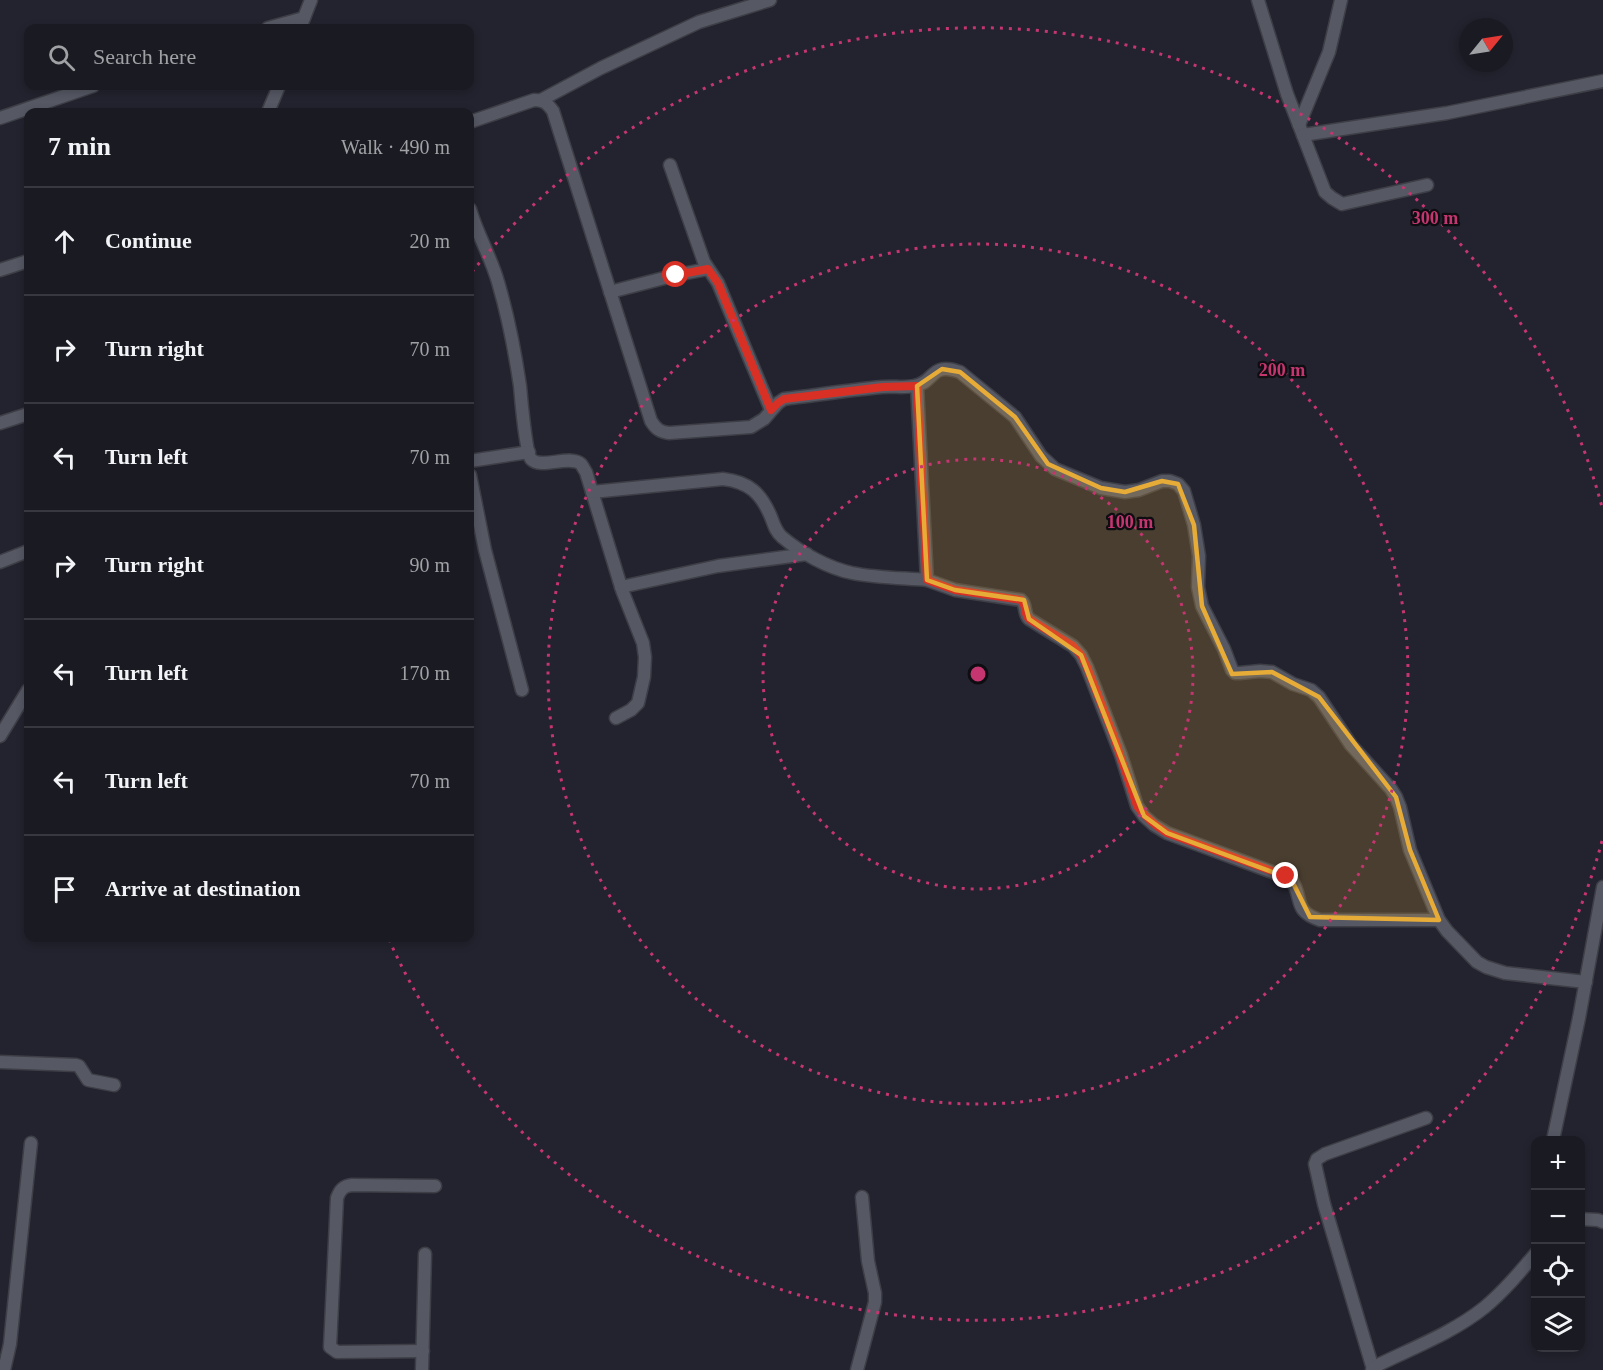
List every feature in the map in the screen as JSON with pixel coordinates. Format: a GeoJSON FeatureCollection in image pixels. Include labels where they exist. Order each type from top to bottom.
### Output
{"type":"FeatureCollection","features":[{"type":"Feature","properties":{"kind":"street"},"geometry":{"type":"LineString","coordinates":[[302,23],[311,0]]}},
{"type":"Feature","properties":{"kind":"street"},"geometry":{"type":"LineString","coordinates":[[541,100],[601,68],[699,22],[770,0]]}},
{"type":"Feature","properties":{"kind":"street"},"geometry":{"type":"LineString","coordinates":[[1258,0],[1287,94],[1325,192],[1342,204],[1427,185]]}},
{"type":"Feature","properties":{"kind":"street"},"geometry":{"type":"LineString","coordinates":[[1301,130],[1329,52],[1341,0]]}},
{"type":"Feature","properties":{"kind":"street"},"geometry":{"type":"LineString","coordinates":[[1301,130],[1447,113],[1603,81]]}},
{"type":"Feature","properties":{"kind":"street"},"geometry":{"type":"LineString","coordinates":[[29,108],[81,90]]}},
{"type":"Feature","properties":{"kind":"street"},"geometry":{"type":"LineString","coordinates":[[270,108],[277,90]]}},
{"type":"Feature","properties":{"kind":"street"},"geometry":{"type":"LineString","coordinates":[[474,121],[534,100],[547,103],[553,111],[651,421],[660,432],[752,427],[784,399],[883,387],[917,386],[942,369],[951,369],[960,372],[1015,417],[1041,456],[1055,469],[1101,488],[1125,492],[1139,490],[1162,481],[1178,484],[1184,491],[1194,525],[1200,563],[1198,586],[1202,606],[1232,670],[1235,673],[1272,672],[1293,684],[1311,690],[1318,697],[1351,745],[1396,797],[1410,850],[1439,920],[1477,962],[1505,973],[1586,982]]}},
{"type":"Feature","properties":{"kind":"street"},"geometry":{"type":"LineString","coordinates":[[0,118],[24,110]]}},
{"type":"Feature","properties":{"kind":"street"},"geometry":{"type":"LineString","coordinates":[[670,165],[704,262],[718,283],[771,410]]}},
{"type":"Feature","properties":{"kind":"street"},"geometry":{"type":"LineString","coordinates":[[474,219],[498,281],[517,369],[531,459],[544,463],[574,461],[586,472],[621,587],[643,643],[644,677],[638,703],[631,710],[616,718]]}},
{"type":"Feature","properties":{"kind":"street"},"geometry":{"type":"LineString","coordinates":[[0,270],[24,262]]}},
{"type":"Feature","properties":{"kind":"street"},"geometry":{"type":"LineString","coordinates":[[610,292],[708,269]]}},
{"type":"Feature","properties":{"kind":"street"},"geometry":{"type":"LineString","coordinates":[[917,386],[927,580]]}},
{"type":"Feature","properties":{"kind":"street"},"geometry":{"type":"LineString","coordinates":[[0,423],[24,415]]}},
{"type":"Feature","properties":{"kind":"street"},"geometry":{"type":"LineString","coordinates":[[474,460],[529,452]]}},
{"type":"Feature","properties":{"kind":"street"},"geometry":{"type":"LineString","coordinates":[[592,492],[723,479],[738,481],[750,487],[758,495],[783,537],[807,554],[829,565],[851,573],[927,580],[955,590],[1021,600],[1029,619],[1073,646],[1081,655],[1113,734],[1137,806],[1154,825],[1167,833],[1291,879],[1299,904],[1310,917],[1320,920],[1439,920]]}},
{"type":"Feature","properties":{"kind":"street"},"geometry":{"type":"LineString","coordinates":[[474,495],[485,550],[522,690]]}},
{"type":"Feature","properties":{"kind":"street"},"geometry":{"type":"LineString","coordinates":[[0,562],[24,553]]}},
{"type":"Feature","properties":{"kind":"street"},"geometry":{"type":"LineString","coordinates":[[621,587],[718,566],[807,554]]}},
{"type":"Feature","properties":{"kind":"street"},"geometry":{"type":"LineString","coordinates":[[0,736],[24,697]]}},
{"type":"Feature","properties":{"kind":"street"},"geometry":{"type":"LineString","coordinates":[[1553,1136],[1586,982],[1603,887]]}},
{"type":"Feature","properties":{"kind":"street"},"geometry":{"type":"LineString","coordinates":[[0,1062],[76,1065],[88,1080],[114,1085]]}},
{"type":"Feature","properties":{"kind":"street"},"geometry":{"type":"LineString","coordinates":[[1426,1118],[1325,1154],[1317,1159],[1315,1164],[1324,1204],[1372,1370],[1471,1317],[1502,1291],[1531,1259]]}},
{"type":"Feature","properties":{"kind":"street"},"geometry":{"type":"LineString","coordinates":[[4,1370],[10,1344],[31,1143]]}},
{"type":"Feature","properties":{"kind":"street"},"geometry":{"type":"LineString","coordinates":[[423,1352],[337,1352],[330,1347],[337,1198],[339,1190],[352,1185],[435,1186]]}},
{"type":"Feature","properties":{"kind":"street"},"geometry":{"type":"LineString","coordinates":[[857,1370],[875,1302],[868,1261],[862,1197]]}},
{"type":"Feature","properties":{"kind":"street"},"geometry":{"type":"LineString","coordinates":[[1585,1219],[1603,1222]]}},
{"type":"Feature","properties":{"kind":"street"},"geometry":{"type":"LineString","coordinates":[[422,1370],[425,1254]]}},
{"type":"Feature","properties":{"kind":"highlighted area"},"geometry":{"type":"Polygon","coordinates":[[[942,369],[960,372],[1015,417],[1048,464],[1101,488],[1125,492],[1162,481],[1178,484],[1194,525],[1202,606],[1232,674],[1272,672],[1319,697],[1396,797],[1410,850],[1439,920],[1310,917],[1291,879],[1167,833],[1144,816],[1081,655],[1029,619],[1024,600],[955,590],[927,580],[917,386],[942,369]]]}},
{"type":"Feature","properties":{"kind":"route"},"geometry":{"type":"LineString","coordinates":[[676,275],[708,269],[712,274],[718,283],[771,410],[784,399],[883,387],[917,386],[927,580],[955,590],[1021,600],[1029,619],[1073,646],[1087,667],[1121,755],[1137,806],[1154,825],[1167,833],[1286,876]]}}]}
